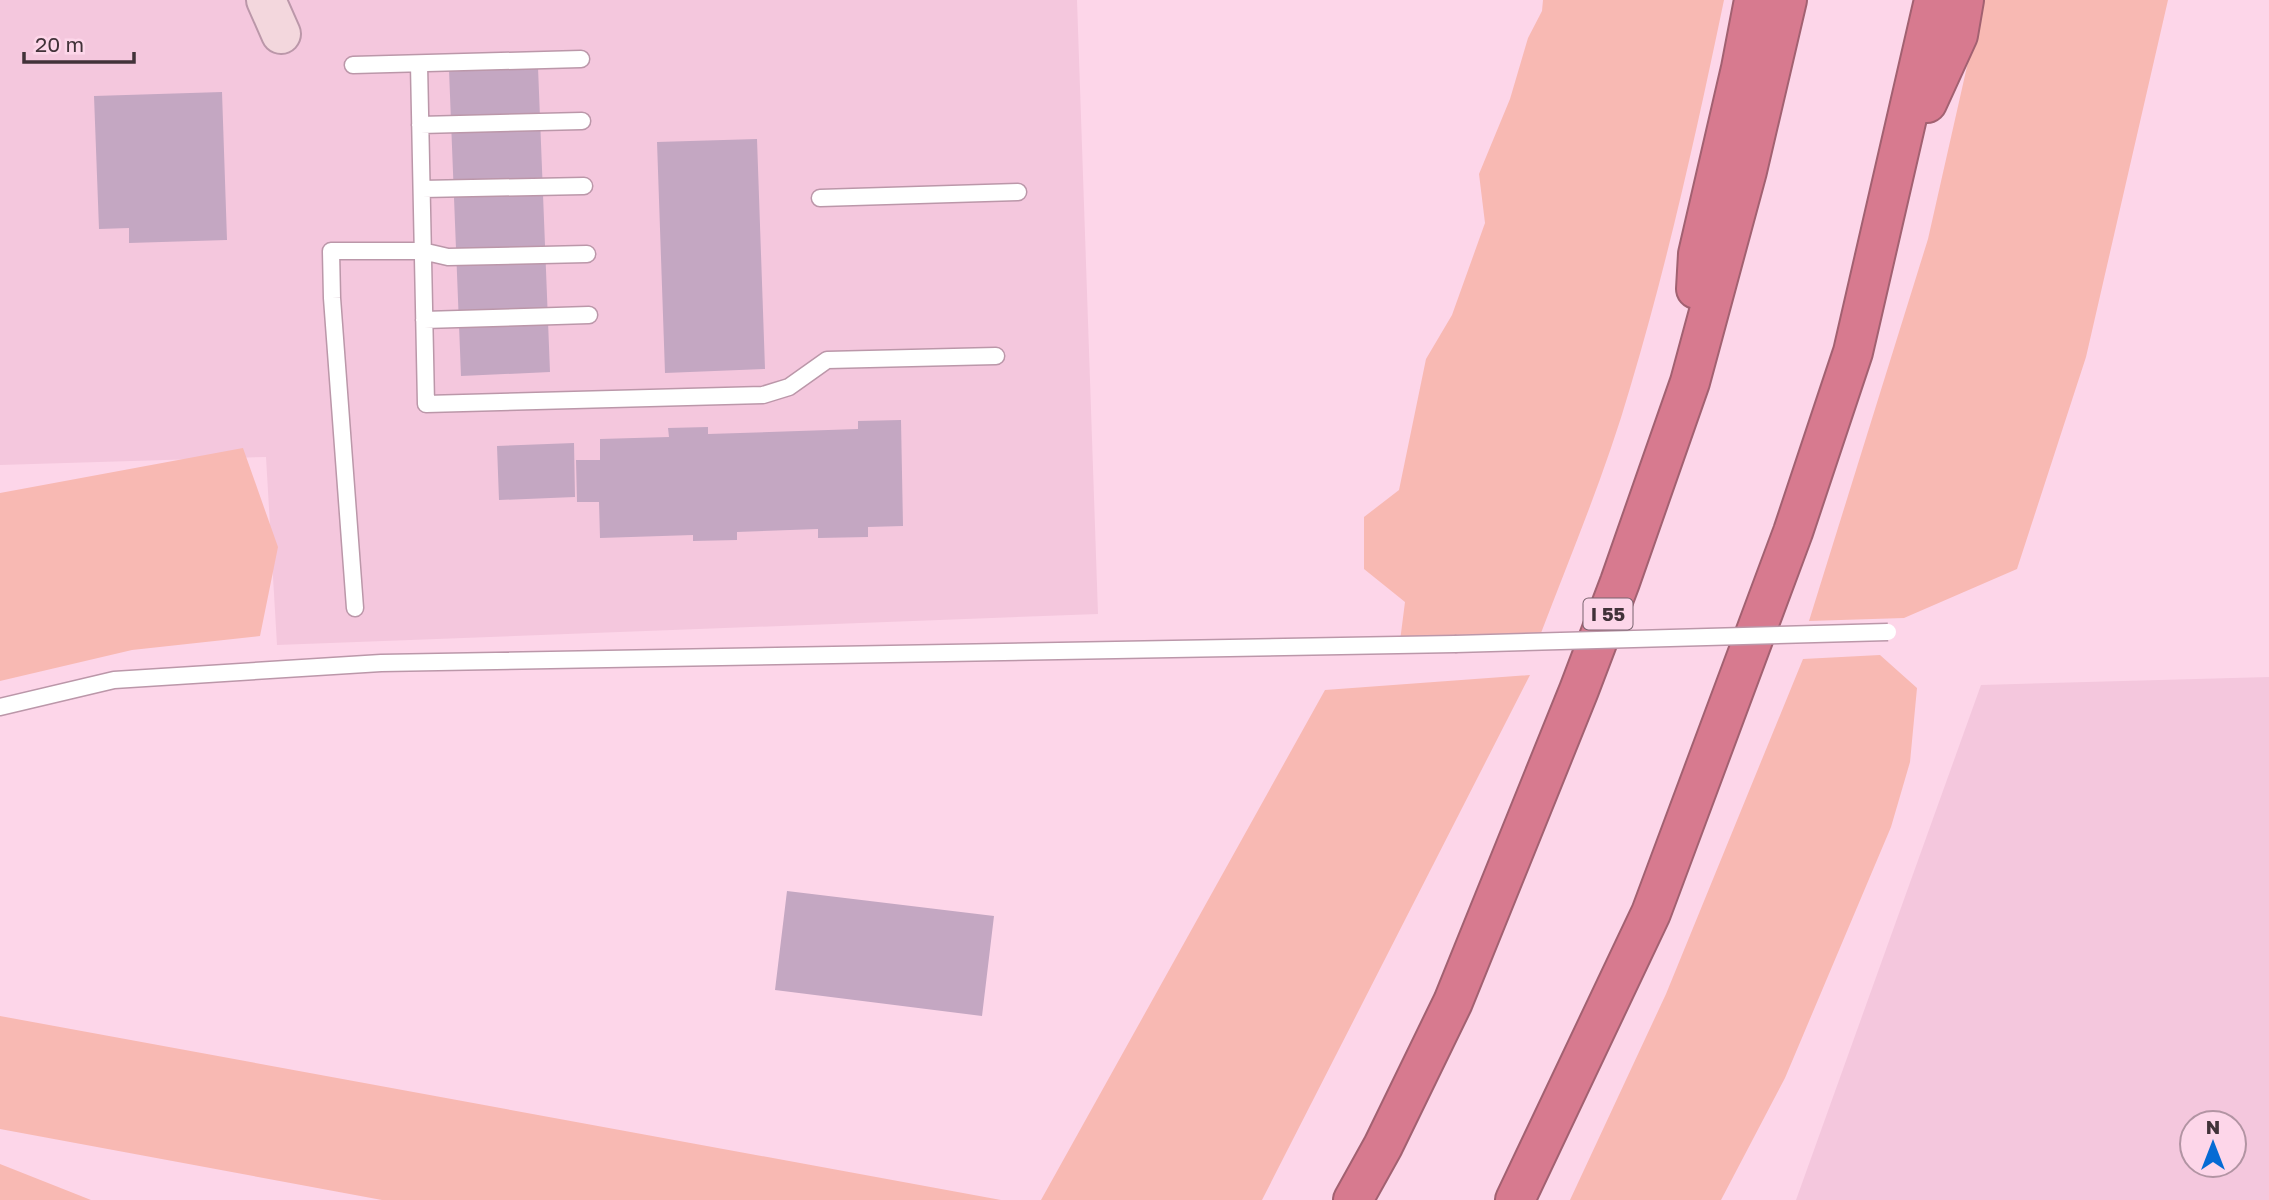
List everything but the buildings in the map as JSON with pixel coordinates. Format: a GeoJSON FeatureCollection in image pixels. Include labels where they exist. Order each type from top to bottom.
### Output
{"type":"FeatureCollection","features":[{"type":"Feature","properties":{"kind":"highway"},"geometry":{"type":"LineString","coordinates":[[1690,382],[1698,254],[1754,0]]}},
{"type":"Feature","properties":{"kind":"highway","name":"I 55"},"geometry":{"type":"LineString","coordinates":[[1353,1200],[1383,1146],[1453,1002],[1580,690],[1620,582],[1690,382],[1748,171],[1787,0]]}},
{"type":"Feature","properties":{"kind":"highway"},"geometry":{"type":"LineString","coordinates":[[1515,1200],[1651,913],[1793,532],[1853,352],[1934,0]]}},
{"type":"Feature","properties":{"kind":"highway"},"geometry":{"type":"LineString","coordinates":[[1894,179],[1958,35],[1964,0]]}},
{"type":"Feature","properties":{"kind":"main road"},"geometry":{"type":"LineString","coordinates":[[266,0],[281,34]]}},
{"type":"Feature","properties":{"kind":"lane"},"geometry":{"type":"LineString","coordinates":[[353,65],[581,59]]}},
{"type":"Feature","properties":{"kind":"lane"},"geometry":{"type":"LineString","coordinates":[[419,64],[426,404],[763,395],[789,387],[827,360],[996,356]]}},
{"type":"Feature","properties":{"kind":"lane"},"geometry":{"type":"LineString","coordinates":[[420,125],[582,121]]}},
{"type":"Feature","properties":{"kind":"lane"},"geometry":{"type":"LineString","coordinates":[[422,189],[584,186]]}},
{"type":"Feature","properties":{"kind":"lane"},"geometry":{"type":"LineString","coordinates":[[820,198],[1018,192]]}},
{"type":"Feature","properties":{"kind":"lane"},"geometry":{"type":"LineString","coordinates":[[355,608],[332,298],[331,251],[422,251],[448,257],[587,254]]}},
{"type":"Feature","properties":{"kind":"lane"},"geometry":{"type":"LineString","coordinates":[[424,320],[589,315]]}},
{"type":"Feature","properties":{"kind":"lane"},"geometry":{"type":"LineString","coordinates":[[0,707],[114,681],[381,663],[1455,644],[1888,632]]}},
{"type":"Feature","properties":{"kind":"shaded area"},"geometry":{"type":"Polygon","coordinates":[[[0,0],[1077,0],[1098,614],[277,645],[266,457],[0,465],[0,0]]]}},
{"type":"Feature","properties":{"kind":"shaded area"},"geometry":{"type":"Polygon","coordinates":[[[1543,0],[1724,0],[1681,195],[1644,340],[1621,419],[1541,633],[1400,641],[1405,602],[1364,569],[1364,517],[1399,490],[1426,359],[1452,315],[1485,223],[1479,174],[1510,99],[1528,38],[1542,11],[1543,0]]]}},
{"type":"Feature","properties":{"kind":"shaded area"},"geometry":{"type":"Polygon","coordinates":[[[1982,0],[2168,0],[2086,357],[2017,569],[1904,618],[1809,621],[1928,239],[1982,0]]]}},
{"type":"Feature","properties":{"kind":"shaded area"},"geometry":{"type":"Polygon","coordinates":[[[243,448],[278,547],[260,636],[132,650],[0,681],[0,493],[243,448]]]}},
{"type":"Feature","properties":{"kind":"shaded area"},"geometry":{"type":"Polygon","coordinates":[[[1880,655],[1917,688],[1910,762],[1891,827],[1785,1078],[1721,1200],[1570,1200],[1666,994],[1803,659],[1880,655]]]}},
{"type":"Feature","properties":{"kind":"shaded area"},"geometry":{"type":"Polygon","coordinates":[[[1530,675],[1262,1200],[1041,1200],[1325,690],[1530,675]]]}},
{"type":"Feature","properties":{"kind":"shaded area"},"geometry":{"type":"Polygon","coordinates":[[[2269,677],[2269,1200],[1796,1200],[1981,685],[2269,677]]]}},
{"type":"Feature","properties":{"kind":"shaded area"},"geometry":{"type":"Polygon","coordinates":[[[0,1016],[1001,1200],[382,1200],[0,1129],[0,1016]]]}},
{"type":"Feature","properties":{"kind":"shaded area"},"geometry":{"type":"Polygon","coordinates":[[[0,1164],[91,1200],[0,1200],[0,1164]]]}}]}
